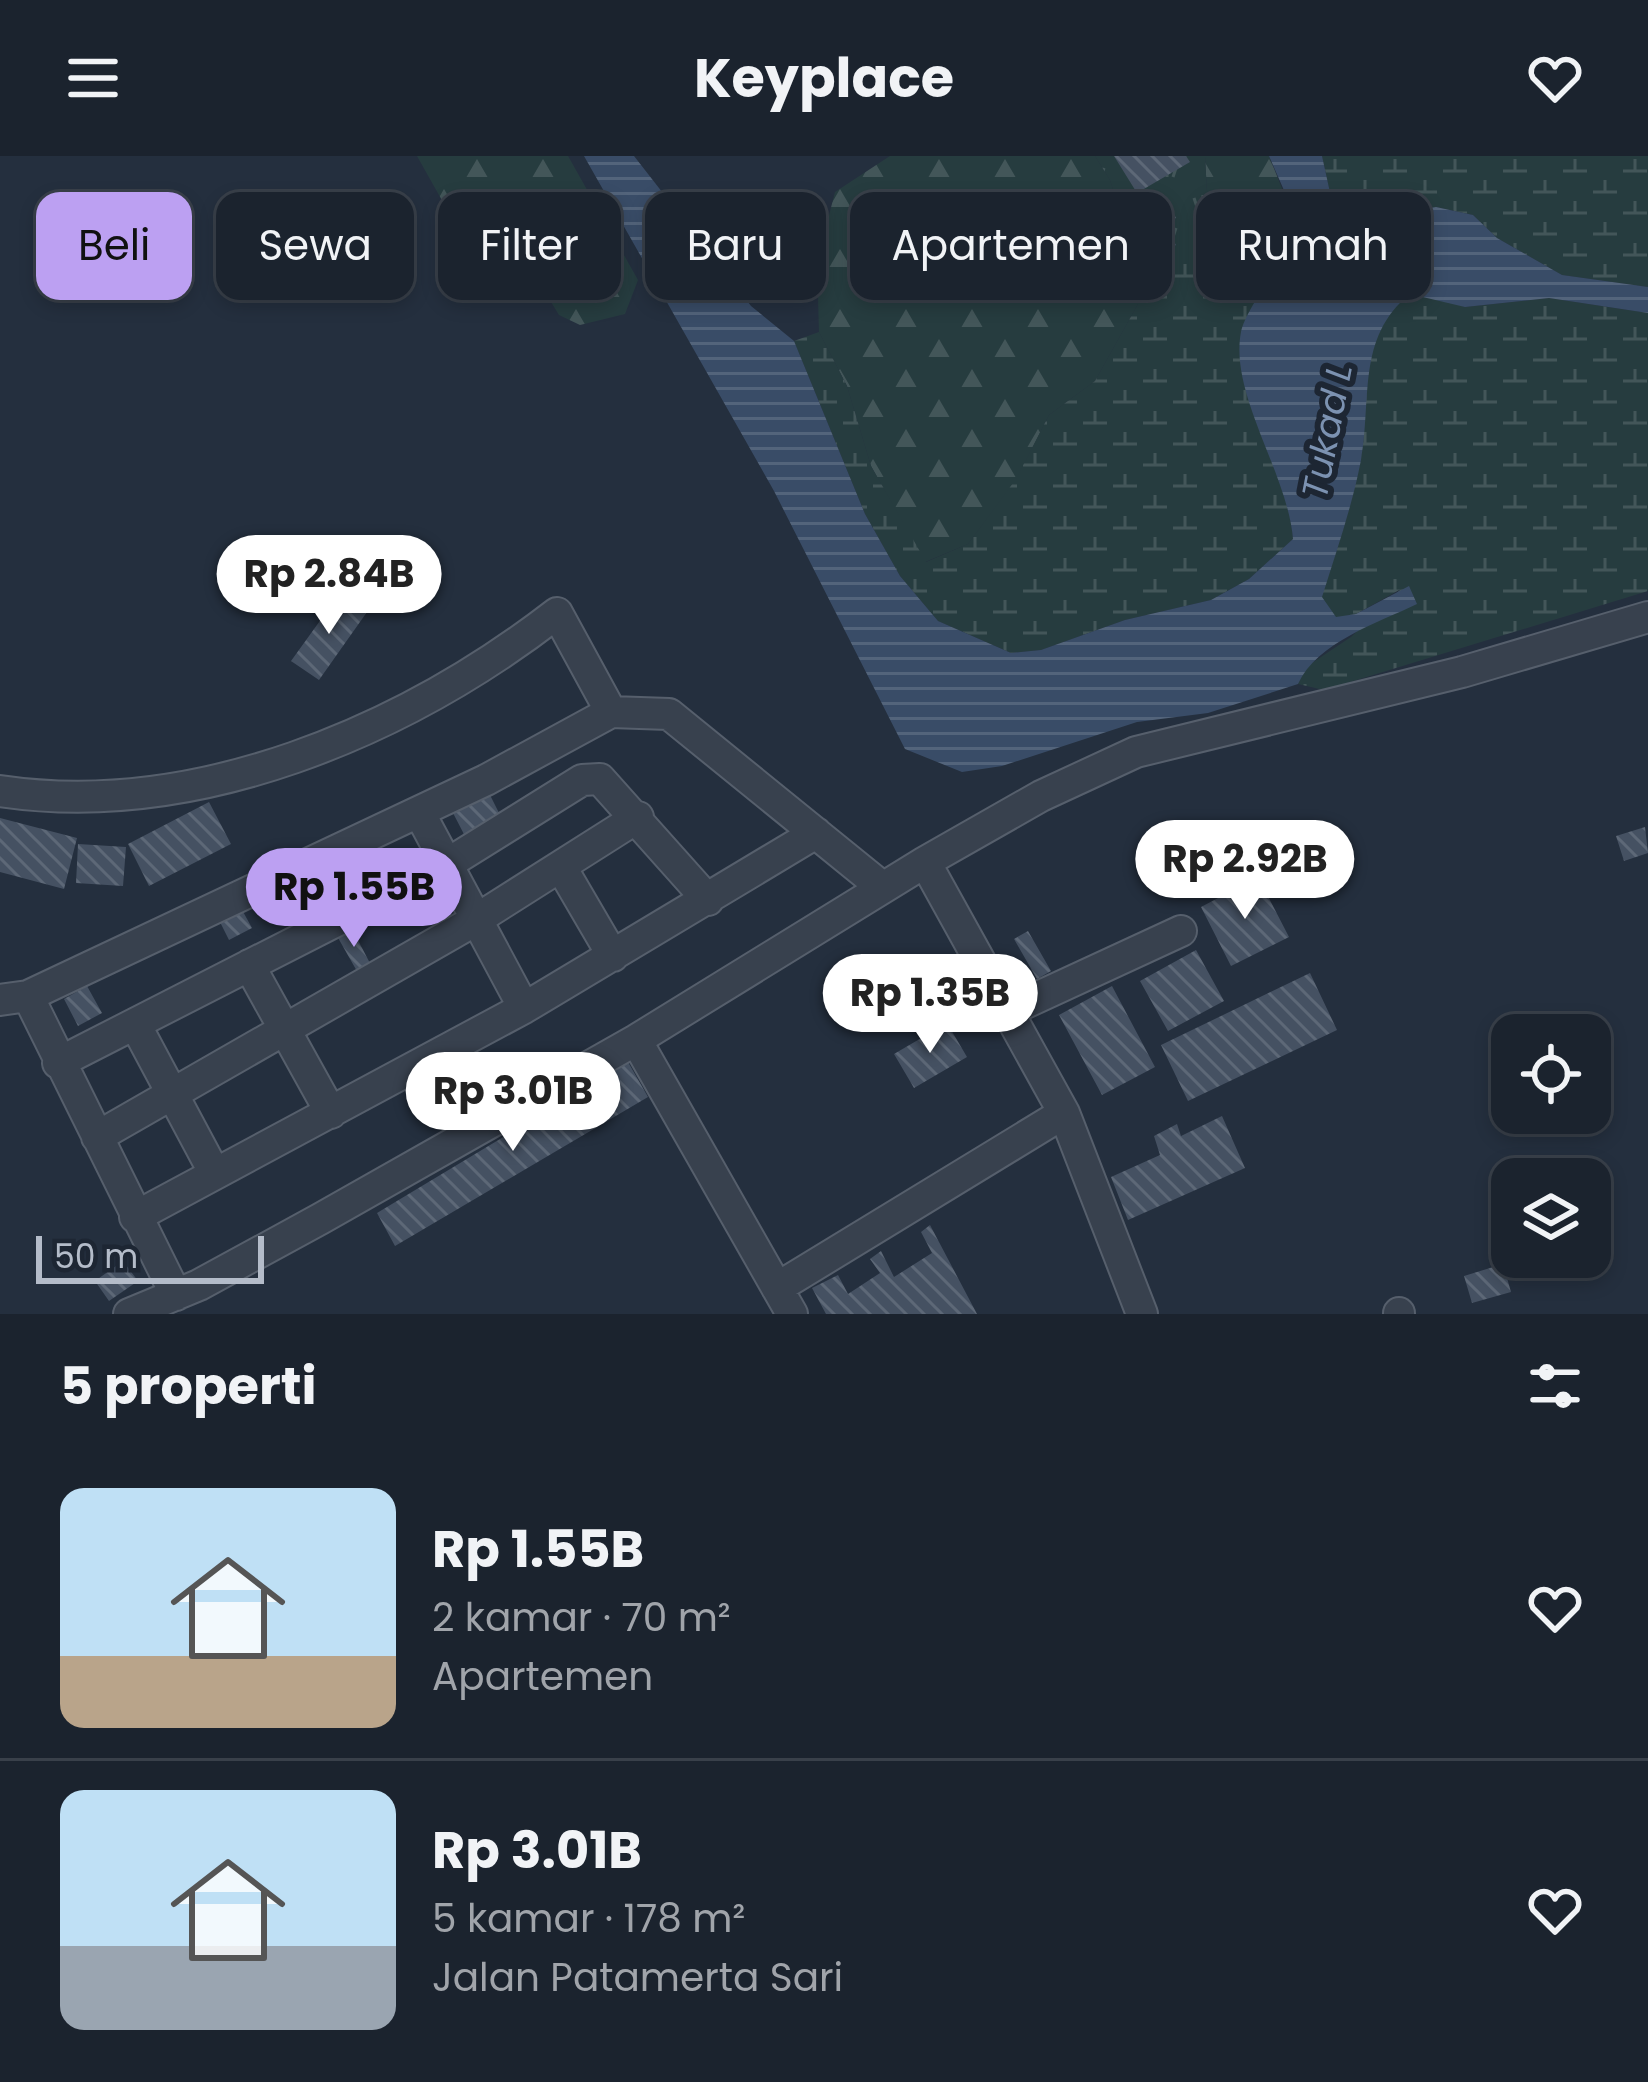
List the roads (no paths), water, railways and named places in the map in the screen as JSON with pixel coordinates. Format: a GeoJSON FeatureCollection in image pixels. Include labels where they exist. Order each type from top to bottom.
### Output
{"type":"FeatureCollection","features":[{"type":"Feature","properties":{"kind":"street"},"geometry":{"type":"LineString","coordinates":[[0,790],[64,800],[123,796],[205,782],[328,746],[403,711],[557,614],[611,712]]}},
{"type":"Feature","properties":{"kind":"street"},"geometry":{"type":"LineString","coordinates":[[129,1314],[176,1295],[636,1040],[882,887],[1041,796],[1136,752],[1462,672],[1648,617]]}},
{"type":"Feature","properties":{"kind":"street"},"geometry":{"type":"LineString","coordinates":[[176,1295],[58,1063],[14,998],[419,812],[611,712],[669,714],[882,887]]}},
{"type":"Feature","properties":{"kind":"street"},"geometry":{"type":"LineString","coordinates":[[58,1063],[444,866],[582,780],[600,779],[707,899]]}},
{"type":"Feature","properties":{"kind":"street"},"geometry":{"type":"LineString","coordinates":[[419,812],[524,1008]]}},
{"type":"Feature","properties":{"kind":"street"},"geometry":{"type":"LineString","coordinates":[[97,1137],[474,921],[638,817]]}},
{"type":"Feature","properties":{"kind":"street"},"geometry":{"type":"LineString","coordinates":[[135,1217],[524,1008],[816,833]]}},
{"type":"Feature","properties":{"kind":"street"},"geometry":{"type":"LineString","coordinates":[[925,862],[1064,1113],[1142,1314]]}},
{"type":"Feature","properties":{"kind":"street"},"geometry":{"type":"LineString","coordinates":[[560,867],[613,956]]}},
{"type":"Feature","properties":{"kind":"street"},"geometry":{"type":"LineString","coordinates":[[1010,1010],[1181,931]]}},
{"type":"Feature","properties":{"kind":"street"},"geometry":{"type":"LineString","coordinates":[[249,965],[331,1113]]}},
{"type":"Feature","properties":{"kind":"street"},"geometry":{"type":"LineString","coordinates":[[135,1024],[215,1174]]}},
{"type":"Feature","properties":{"kind":"street"},"geometry":{"type":"LineString","coordinates":[[636,1040],[784,1301],[1064,1113]]}},
{"type":"Feature","properties":{"kind":"water"},"geometry":{"type":"Polygon","coordinates":[[[584,156],[634,156],[662,192],[645,192],[645,264],[621,221],[621,192],[604,192],[584,156]]]}},
{"type":"Feature","properties":{"kind":"water"},"geometry":{"type":"Polygon","coordinates":[[[1269,156],[1322,156],[1330,192],[1285,192],[1269,156]]]}},
{"type":"Feature","properties":{"kind":"water"},"geometry":{"type":"Polygon","coordinates":[[[1431,208],[1473,215],[1497,238],[1562,275],[1648,287],[1648,313],[1549,298],[1465,307],[1431,299],[1431,208]]]}},
{"type":"Feature","properties":{"kind":"water","name":"Tukad L"},"geometry":{"type":"Polygon","coordinates":[[[666,300],[746,300],[794,341],[865,514],[900,576],[938,621],[1011,653],[1041,650],[1125,620],[1211,600],[1249,579],[1293,539],[1281,488],[1243,381],[1241,332],[1256,300],[1404,300],[1381,330],[1374,350],[1361,460],[1322,597],[1336,617],[1356,614],[1409,586],[1417,604],[1334,645],[1298,684],[1208,713],[1137,722],[1002,766],[962,772],[905,749],[774,491],[666,300]]]}}]}
